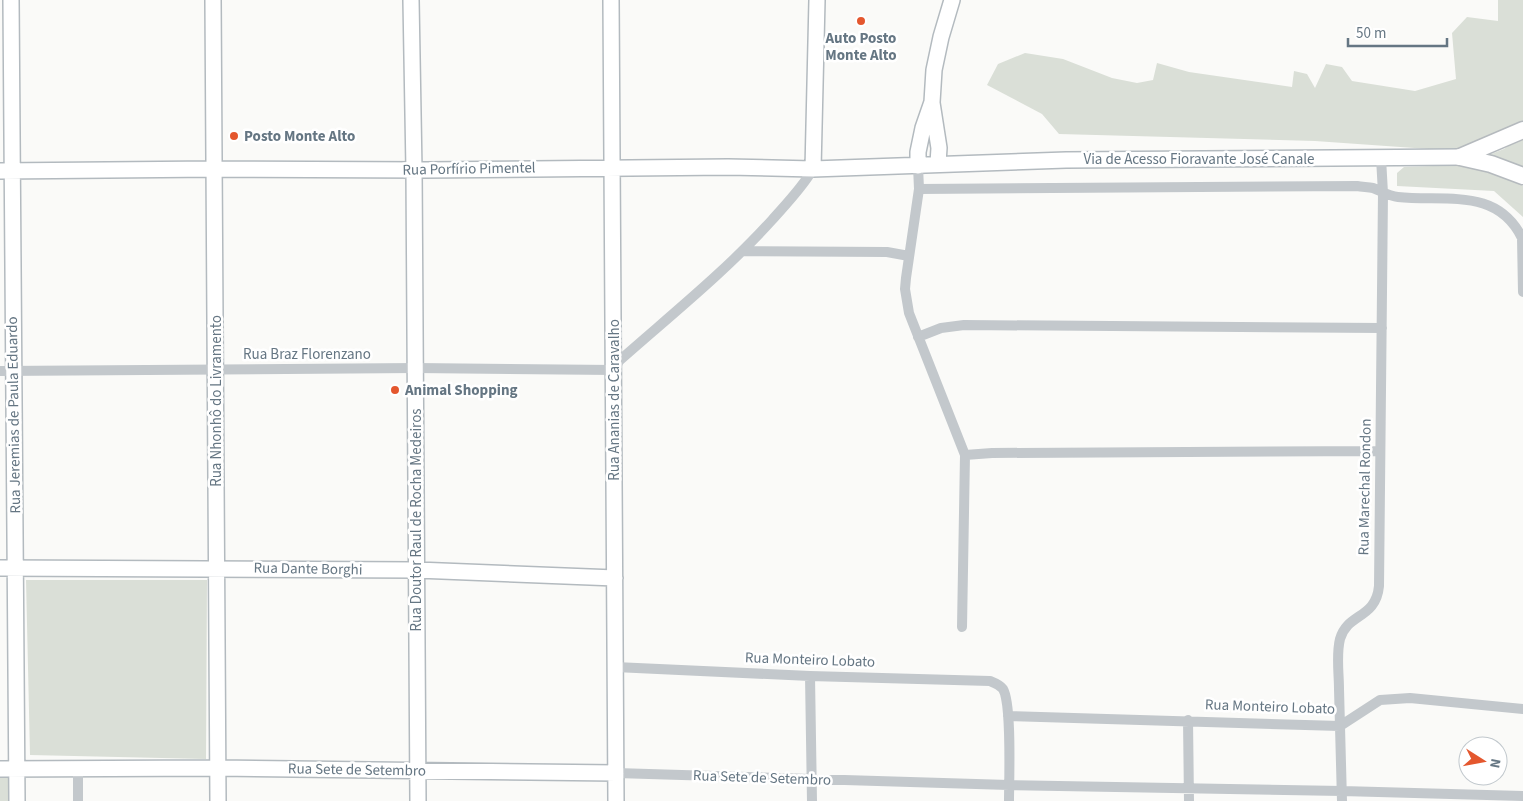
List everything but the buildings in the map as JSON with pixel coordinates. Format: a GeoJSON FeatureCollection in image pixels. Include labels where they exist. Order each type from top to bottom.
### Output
{"type":"FeatureCollection","features":[{"type":"Feature","properties":{"kind":"main road"},"geometry":{"type":"LineString","coordinates":[[1460,157],[1523,130]]}},
{"type":"Feature","properties":{"kind":"main road"},"geometry":{"type":"LineString","coordinates":[[1460,157],[1492,164],[1523,176]]}},
{"type":"Feature","properties":{"kind":"street","name":"Rua Jeremias de Paula Eduardo"},"geometry":{"type":"LineString","coordinates":[[11,0],[6,172],[7,371],[15,569],[17,801]]}},
{"type":"Feature","properties":{"kind":"street","name":"Rua Nhonhô do Livramento"},"geometry":{"type":"LineString","coordinates":[[213,0],[218,801]]}},
{"type":"Feature","properties":{"kind":"street","name":"Rua Doutor Raul de Rocha Medeiros"},"geometry":{"type":"LineString","coordinates":[[411,0],[416,368],[418,801]]}},
{"type":"Feature","properties":{"kind":"street","name":"Rua Ananias de Caravalho"},"geometry":{"type":"LineString","coordinates":[[611,0],[616,801]]}},
{"type":"Feature","properties":{"kind":"street"},"geometry":{"type":"LineString","coordinates":[[614,370],[619,361],[744,251],[789,201],[813,169],[817,0]]}},
{"type":"Feature","properties":{"kind":"street"},"geometry":{"type":"LineString","coordinates":[[938,163],[939,148],[932,102],[934,70],[952,0]]}},
{"type":"Feature","properties":{"kind":"street"},"geometry":{"type":"LineString","coordinates":[[932,102],[923,128],[918,152],[919,190],[906,278],[906,301],[918,337],[965,455],[962,628]]}},
{"type":"Feature","properties":{"kind":"street","name":"Via de Acesso Fioravante José Canale"},"geometry":{"type":"LineString","coordinates":[[938,163],[1228,158],[1460,157]]}},
{"type":"Feature","properties":{"kind":"street","name":"Rua Marechal Rondon"},"geometry":{"type":"LineString","coordinates":[[1342,796],[1340,640],[1350,623],[1371,609],[1379,592],[1383,193],[1381,158]]}},
{"type":"Feature","properties":{"kind":"street","name":"Rua Porfírio Pimentel"},"geometry":{"type":"LineString","coordinates":[[6,172],[214,169],[813,169],[918,166],[938,163]]}},
{"type":"Feature","properties":{"kind":"street"},"geometry":{"type":"LineString","coordinates":[[919,190],[1357,186],[1371,187],[1396,197],[1478,201],[1499,210],[1514,224],[1522,238],[1523,292]]}},
{"type":"Feature","properties":{"kind":"street"},"geometry":{"type":"LineString","coordinates":[[744,251],[887,252],[909,256]]}},
{"type":"Feature","properties":{"kind":"street"},"geometry":{"type":"LineString","coordinates":[[918,337],[941,328],[964,325],[1382,328]]}},
{"type":"Feature","properties":{"kind":"street","name":"Rua Braz Florenzano"},"geometry":{"type":"LineString","coordinates":[[7,371],[416,368],[614,370]]}},
{"type":"Feature","properties":{"kind":"street"},"geometry":{"type":"LineString","coordinates":[[965,455],[992,453],[1380,451]]}},
{"type":"Feature","properties":{"kind":"street","name":"Rua Dante Borghi"},"geometry":{"type":"LineString","coordinates":[[0,568],[417,570],[615,578]]}},
{"type":"Feature","properties":{"kind":"street","name":"Rua Monteiro Lobato"},"geometry":{"type":"LineString","coordinates":[[615,667],[810,676],[983,680],[990,681],[1002,688],[1006,699],[1008,716],[1340,726],[1380,700],[1392,698],[1410,698],[1523,709]]}},
{"type":"Feature","properties":{"kind":"street"},"geometry":{"type":"LineString","coordinates":[[810,676],[812,801]]}},
{"type":"Feature","properties":{"kind":"street"},"geometry":{"type":"LineString","coordinates":[[1008,716],[1009,801]]}},
{"type":"Feature","properties":{"kind":"street"},"geometry":{"type":"LineString","coordinates":[[1188,720],[1188,801]]}},
{"type":"Feature","properties":{"kind":"street","name":"Rua Sete de Setembro"},"geometry":{"type":"LineString","coordinates":[[0,768],[218,768],[616,773],[1009,785],[1188,788],[1342,796],[1523,796]]}},
{"type":"Feature","properties":{"kind":"street"},"geometry":{"type":"LineString","coordinates":[[78,769],[78,801]]}},
{"type":"Feature","properties":{"kind":"shaded area"},"geometry":{"type":"Polygon","coordinates":[[[1498,0],[1523,0],[1523,121],[1506,131],[1464,148],[1443,150],[1315,141],[1059,134],[1042,114],[987,85],[998,64],[1025,53],[1063,59],[1112,78],[1137,83],[1153,80],[1157,63],[1189,72],[1292,87],[1294,71],[1307,74],[1315,88],[1326,64],[1342,67],[1352,81],[1415,91],[1456,79],[1452,33],[1467,17],[1498,21],[1498,0]]]}},
{"type":"Feature","properties":{"kind":"shaded area"},"geometry":{"type":"Polygon","coordinates":[[[1523,136],[1523,169],[1509,162],[1486,156],[1504,149],[1523,136]]]}},
{"type":"Feature","properties":{"kind":"shaded area"},"geometry":{"type":"Polygon","coordinates":[[[1461,165],[1496,172],[1523,186],[1523,217],[1494,191],[1397,186],[1397,173],[1404,167],[1461,165]]]}},
{"type":"Feature","properties":{"kind":"shaded area"},"geometry":{"type":"Polygon","coordinates":[[[26,580],[207,580],[206,759],[30,755],[26,580]]]}},
{"type":"Feature","properties":{"kind":"shaded area"},"geometry":{"type":"Polygon","coordinates":[[[0,778],[9,778],[9,801],[0,801],[0,778]]]}},
{"type":"Feature","properties":{"kind":"place","name":"Auto Posto Monte Alto"},"geometry":{"type":"Point","coordinates":[861,21]}},
{"type":"Feature","properties":{"kind":"place","name":"Posto Monte Alto"},"geometry":{"type":"Point","coordinates":[234,136]}},
{"type":"Feature","properties":{"kind":"place","name":"Animal Shopping"},"geometry":{"type":"Point","coordinates":[395,390]}}]}
